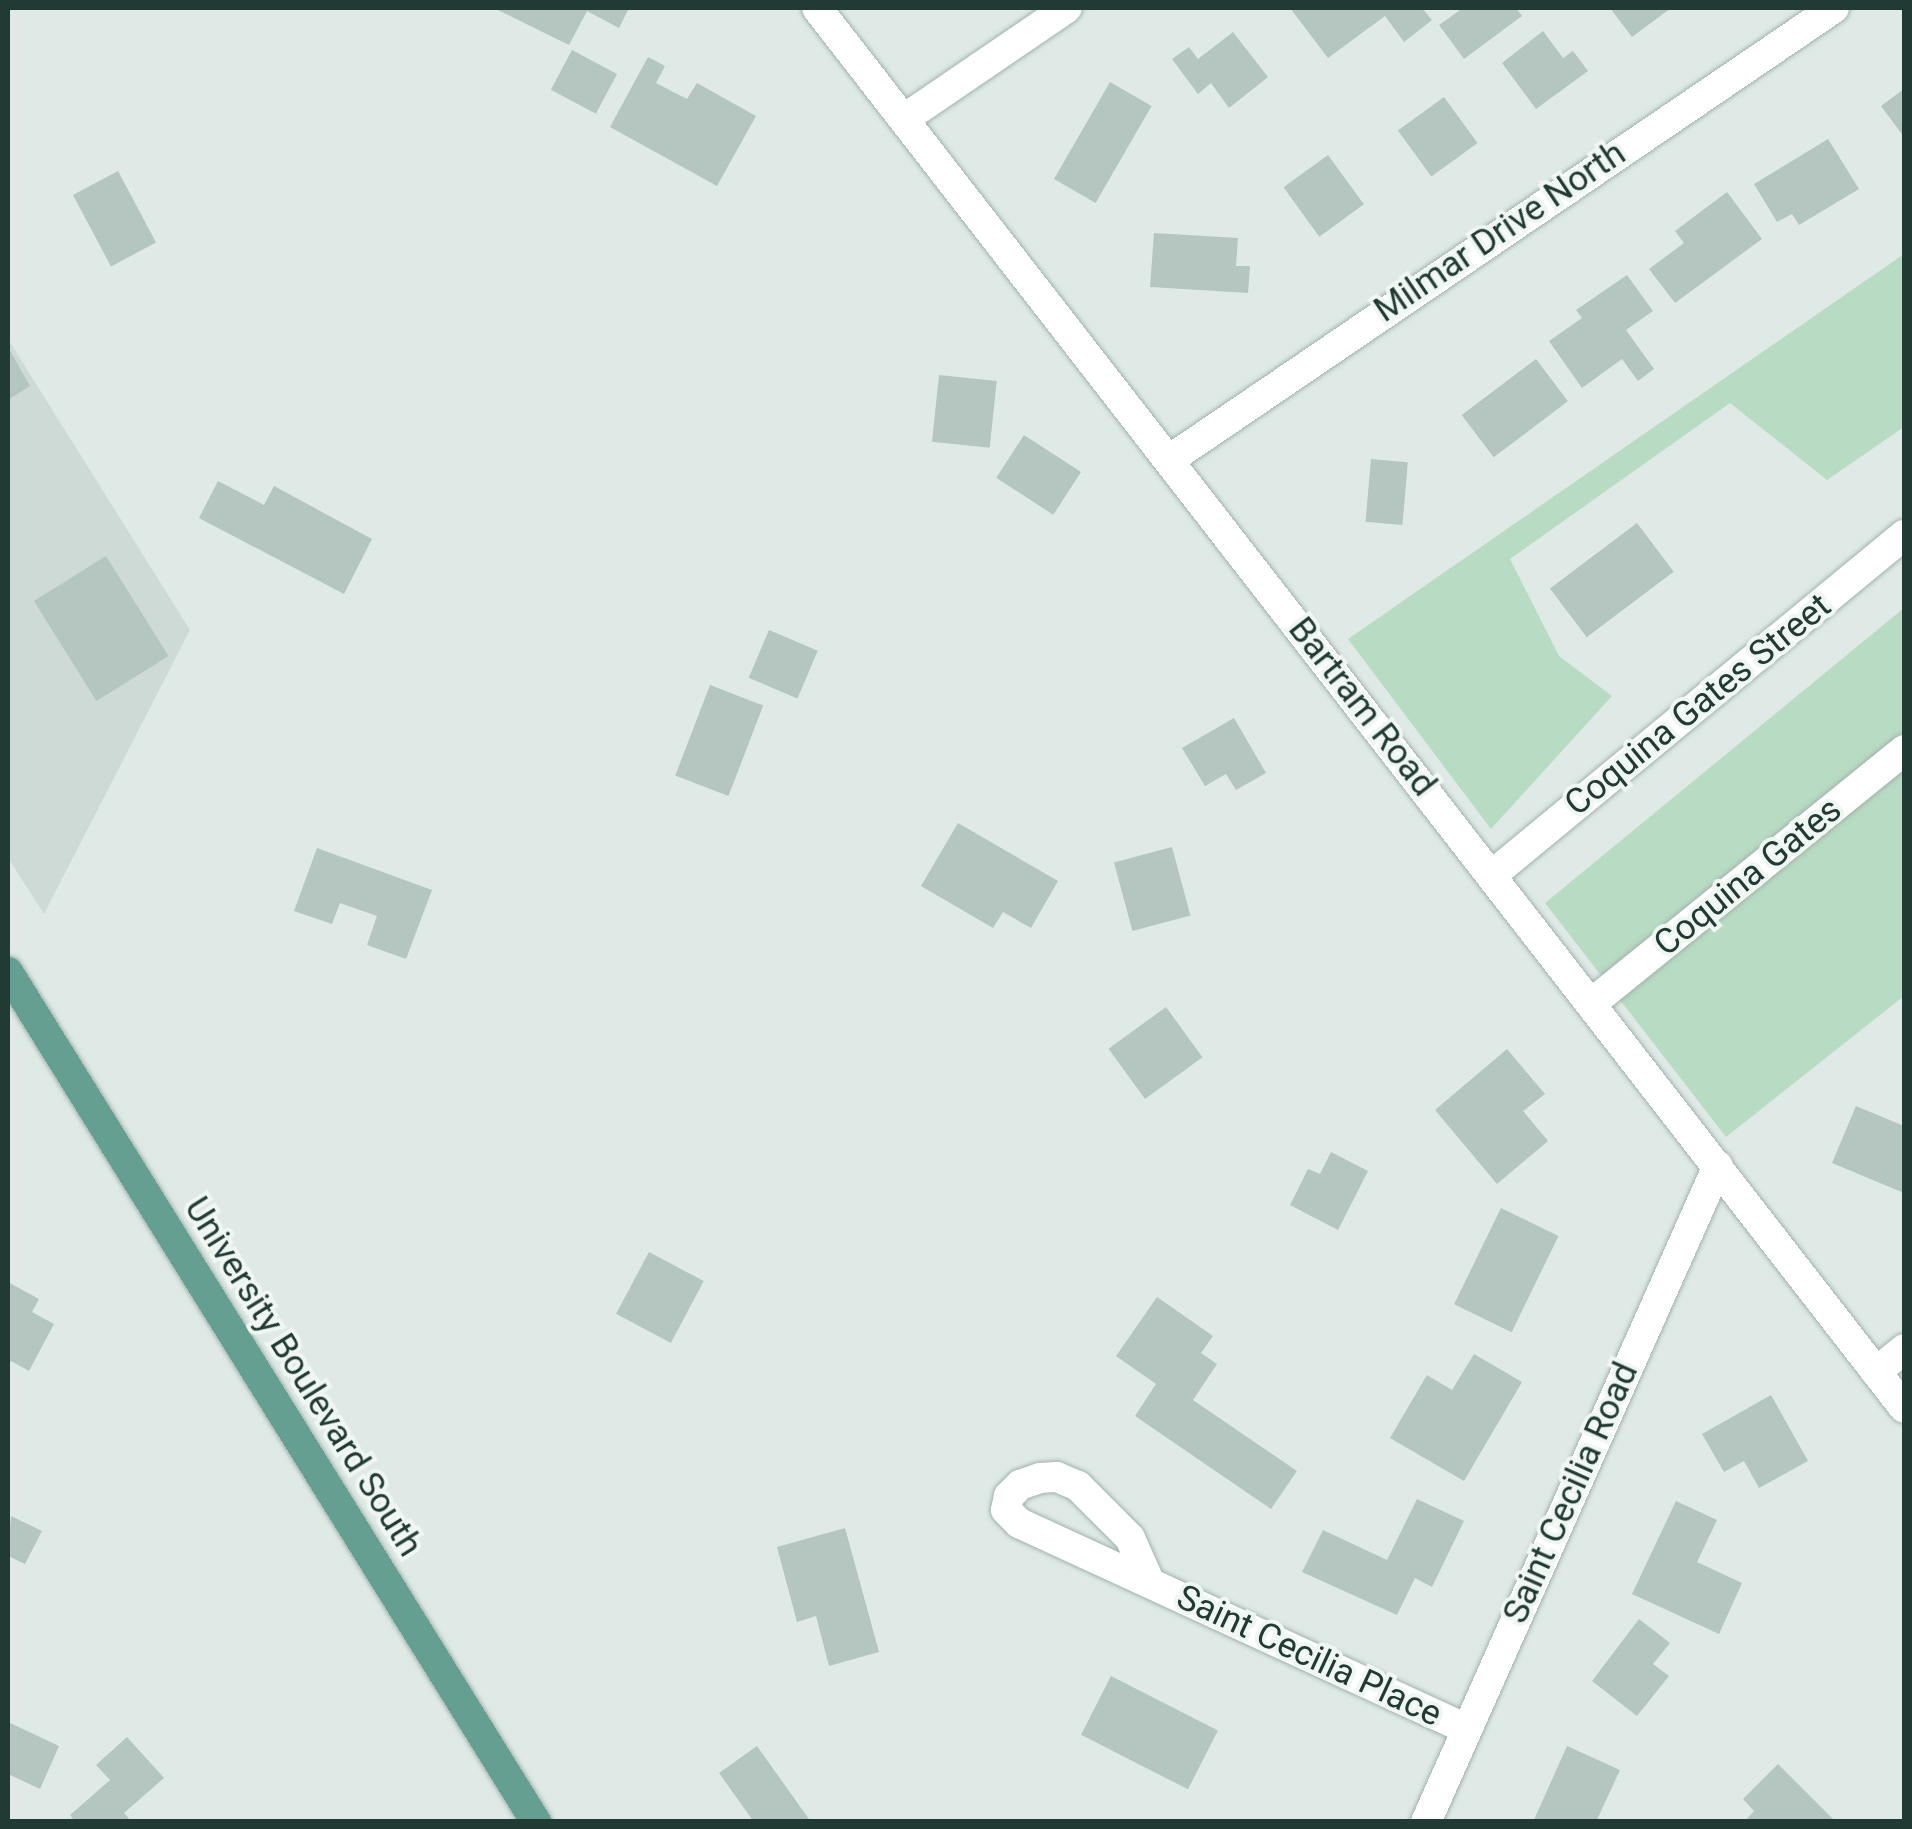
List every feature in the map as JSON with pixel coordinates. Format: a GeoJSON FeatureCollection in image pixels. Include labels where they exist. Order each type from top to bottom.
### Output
{"type":"FeatureCollection","features":[{"type":"Feature","properties":{"kind":"main road","name":"University Boulevard South"},"geometry":{"type":"LineString","coordinates":[[8,972],[536,1822]]}},
{"type":"Feature","properties":{"kind":"street","name":"Bartram Road"},"geometry":{"type":"LineString","coordinates":[[817,8],[1904,1408]]}},
{"type":"Feature","properties":{"kind":"street"},"geometry":{"type":"LineString","coordinates":[[904,118],[1068,8]]}},
{"type":"Feature","properties":{"kind":"street","name":"Milmar Drive North"},"geometry":{"type":"LineString","coordinates":[[1169,460],[1834,8]]}},
{"type":"Feature","properties":{"kind":"street","name":"Coquina Gates Street"},"geometry":{"type":"LineString","coordinates":[[1492,875],[1904,536]]}},
{"type":"Feature","properties":{"kind":"street","name":"Coquina Gates"},"geometry":{"type":"LineString","coordinates":[[1592,1003],[1904,750]]}},
{"type":"Feature","properties":{"kind":"street","name":"Saint Cecilia Road"},"geometry":{"type":"LineString","coordinates":[[1426,1822],[1718,1166]]}},
{"type":"Feature","properties":{"kind":"street"},"geometry":{"type":"LineString","coordinates":[[1876,1372],[1904,1349]]}},
{"type":"Feature","properties":{"kind":"street","name":"Saint Cecilia Place"},"geometry":{"type":"LineString","coordinates":[[1150,1583],[1467,1729]]}},
{"type":"Feature","properties":{"kind":"shaded area"},"geometry":{"type":"Polygon","coordinates":[[[8,339],[190,630],[44,914],[8,858],[8,339]]]}},
{"type":"Feature","properties":{"kind":"green space"},"geometry":{"type":"Polygon","coordinates":[[[1904,254],[1904,427],[1827,480],[1730,403],[1510,559],[1559,656],[1612,696],[1491,829],[1348,639],[1904,254]]]}},
{"type":"Feature","properties":{"kind":"green space"},"geometry":{"type":"Polygon","coordinates":[[[1904,608],[1904,996],[1726,1137],[1545,903],[1904,608]]]}},
{"type":"Feature","properties":{"kind":"building"},"geometry":{"type":"Polygon","coordinates":[[[494,8],[629,8],[619,28],[587,11],[569,45],[494,8]]]}},
{"type":"Feature","properties":{"kind":"building"},"geometry":{"type":"Polygon","coordinates":[[[1290,8],[1422,8],[1432,20],[1404,42],[1385,16],[1328,58],[1290,8]]]}},
{"type":"Feature","properties":{"kind":"building"},"geometry":{"type":"Polygon","coordinates":[[[1463,8],[1516,8],[1522,16],[1464,59],[1439,25],[1463,8]]]}},
{"type":"Feature","properties":{"kind":"building"},"geometry":{"type":"Polygon","coordinates":[[[1610,8],[1671,8],[1632,37],[1610,8]]]}},
{"type":"Feature","properties":{"kind":"building"},"geometry":{"type":"Polygon","coordinates":[[[1543,31],[1563,58],[1573,51],[1588,71],[1536,109],[1502,63],[1543,31]]]}},
{"type":"Feature","properties":{"kind":"building"},"geometry":{"type":"Polygon","coordinates":[[[1233,32],[1268,77],[1229,108],[1211,83],[1198,94],[1172,59],[1189,47],[1198,59],[1233,32]]]}},
{"type":"Feature","properties":{"kind":"building"},"geometry":{"type":"Polygon","coordinates":[[[572,50],[617,74],[596,114],[551,90],[572,50]]]}},
{"type":"Feature","properties":{"kind":"building"},"geometry":{"type":"Polygon","coordinates":[[[648,57],[665,66],[656,83],[687,99],[697,83],[756,116],[717,186],[610,127],[648,57]]]}},
{"type":"Feature","properties":{"kind":"building"},"geometry":{"type":"Polygon","coordinates":[[[1110,82],[1152,106],[1096,203],[1054,179],[1110,82]]]}},
{"type":"Feature","properties":{"kind":"building"},"geometry":{"type":"Polygon","coordinates":[[[1904,89],[1904,137],[1881,106],[1904,89]]]}},
{"type":"Feature","properties":{"kind":"building"},"geometry":{"type":"Polygon","coordinates":[[[1444,97],[1478,143],[1431,177],[1398,131],[1444,97]]]}},
{"type":"Feature","properties":{"kind":"building"},"geometry":{"type":"Polygon","coordinates":[[[1828,139],[1859,189],[1799,225],[1792,214],[1777,222],[1754,184],[1828,139]]]}},
{"type":"Feature","properties":{"kind":"building"},"geometry":{"type":"Polygon","coordinates":[[[1328,155],[1364,204],[1319,237],[1284,187],[1328,155]]]}},
{"type":"Feature","properties":{"kind":"building"},"geometry":{"type":"Polygon","coordinates":[[[118,171],[156,243],[111,266],[73,195],[118,171]]]}},
{"type":"Feature","properties":{"kind":"building"},"geometry":{"type":"Polygon","coordinates":[[[1727,192],[1762,239],[1675,303],[1649,269],[1684,243],[1675,231],[1727,192]]]}},
{"type":"Feature","properties":{"kind":"building"},"geometry":{"type":"Polygon","coordinates":[[[1154,233],[1238,238],[1236,266],[1250,266],[1248,293],[1150,287],[1154,233]]]}},
{"type":"Feature","properties":{"kind":"building"},"geometry":{"type":"Polygon","coordinates":[[[1627,275],[1653,311],[1626,330],[1654,369],[1638,381],[1622,359],[1582,388],[1549,341],[1582,318],[1576,310],[1627,275]]]}},
{"type":"Feature","properties":{"kind":"building"},"geometry":{"type":"Polygon","coordinates":[[[8,347],[30,386],[8,400],[8,347]]]}},
{"type":"Feature","properties":{"kind":"building"},"geometry":{"type":"Polygon","coordinates":[[[1536,359],[1568,401],[1494,457],[1462,415],[1536,359]]]}},
{"type":"Feature","properties":{"kind":"building"},"geometry":{"type":"Polygon","coordinates":[[[939,375],[997,381],[990,448],[932,442],[939,375]]]}},
{"type":"Feature","properties":{"kind":"building"},"geometry":{"type":"Polygon","coordinates":[[[1024,435],[1081,472],[1053,515],[996,478],[1024,435]]]}},
{"type":"Feature","properties":{"kind":"building"},"geometry":{"type":"Polygon","coordinates":[[[1371,459],[1408,462],[1402,525],[1366,522],[1371,459]]]}},
{"type":"Feature","properties":{"kind":"building"},"geometry":{"type":"Polygon","coordinates":[[[218,481],[264,505],[274,486],[372,539],[344,594],[199,518],[218,481]]]}},
{"type":"Feature","properties":{"kind":"building"},"geometry":{"type":"Polygon","coordinates":[[[1637,523],[1674,572],[1587,637],[1550,589],[1637,523]]]}},
{"type":"Feature","properties":{"kind":"building"},"geometry":{"type":"Polygon","coordinates":[[[106,556],[169,656],[96,701],[34,601],[106,556]]]}},
{"type":"Feature","properties":{"kind":"building"},"geometry":{"type":"Polygon","coordinates":[[[769,630],[818,651],[797,699],[749,678],[769,630]]]}},
{"type":"Feature","properties":{"kind":"building"},"geometry":{"type":"Polygon","coordinates":[[[710,685],[763,705],[728,796],[675,776],[710,685]]]}},
{"type":"Feature","properties":{"kind":"building"},"geometry":{"type":"Polygon","coordinates":[[[1234,718],[1266,773],[1236,790],[1226,774],[1205,786],[1182,748],[1234,718]]]}},
{"type":"Feature","properties":{"kind":"building"},"geometry":{"type":"Polygon","coordinates":[[[958,823],[1058,881],[1031,928],[1003,912],[993,928],[921,886],[958,823]]]}},
{"type":"Feature","properties":{"kind":"building"},"geometry":{"type":"Polygon","coordinates":[[[1172,847],[1190,916],[1132,931],[1114,863],[1172,847]]]}},
{"type":"Feature","properties":{"kind":"building"},"geometry":{"type":"Polygon","coordinates":[[[317,848],[432,890],[406,959],[367,945],[377,916],[340,903],[332,924],[294,911],[317,848]]]}},
{"type":"Feature","properties":{"kind":"building"},"geometry":{"type":"Polygon","coordinates":[[[1166,1007],[1202,1057],[1145,1099],[1109,1049],[1166,1007]]]}},
{"type":"Feature","properties":{"kind":"building"},"geometry":{"type":"Polygon","coordinates":[[[1507,1049],[1545,1094],[1523,1111],[1548,1141],[1497,1184],[1435,1110],[1507,1049]]]}},
{"type":"Feature","properties":{"kind":"building"},"geometry":{"type":"Polygon","coordinates":[[[1856,1106],[1904,1126],[1904,1193],[1832,1163],[1856,1106]]]}},
{"type":"Feature","properties":{"kind":"building"},"geometry":{"type":"Polygon","coordinates":[[[1331,1152],[1368,1171],[1338,1230],[1290,1205],[1308,1169],[1320,1174],[1331,1152]]]}},
{"type":"Feature","properties":{"kind":"building"},"geometry":{"type":"Polygon","coordinates":[[[1501,1208],[1559,1236],[1512,1332],[1454,1304],[1501,1208]]]}},
{"type":"Feature","properties":{"kind":"building"},"geometry":{"type":"Polygon","coordinates":[[[649,1252],[704,1281],[671,1343],[616,1314],[649,1252]]]}},
{"type":"Feature","properties":{"kind":"building"},"geometry":{"type":"Polygon","coordinates":[[[8,1282],[39,1299],[32,1312],[54,1324],[29,1371],[11,1361],[8,1367],[8,1282]]]}},
{"type":"Feature","properties":{"kind":"building"},"geometry":{"type":"Polygon","coordinates":[[[1157,1297],[1213,1336],[1201,1353],[1217,1364],[1193,1400],[1297,1471],[1271,1509],[1135,1416],[1156,1384],[1116,1356],[1157,1297]]]}},
{"type":"Feature","properties":{"kind":"building"},"geometry":{"type":"Polygon","coordinates":[[[1474,1354],[1522,1382],[1464,1481],[1390,1438],[1427,1375],[1452,1390],[1474,1354]]]}},
{"type":"Feature","properties":{"kind":"building"},"geometry":{"type":"Polygon","coordinates":[[[1771,1395],[1808,1461],[1759,1488],[1744,1461],[1724,1472],[1702,1434],[1771,1395]]]}},
{"type":"Feature","properties":{"kind":"building"},"geometry":{"type":"Polygon","coordinates":[[[1417,1499],[1464,1521],[1432,1587],[1415,1578],[1397,1615],[1302,1572],[1323,1530],[1387,1560],[1417,1499]]]}},
{"type":"Feature","properties":{"kind":"building"},"geometry":{"type":"Polygon","coordinates":[[[1676,1501],[1717,1520],[1697,1562],[1742,1583],[1719,1634],[1632,1594],[1676,1501]]]}},
{"type":"Feature","properties":{"kind":"building"},"geometry":{"type":"Polygon","coordinates":[[[11,1516],[42,1531],[25,1564],[8,1556],[11,1516]]]}},
{"type":"Feature","properties":{"kind":"building"},"geometry":{"type":"Polygon","coordinates":[[[845,1528],[879,1652],[829,1666],[816,1616],[797,1622],[777,1547],[845,1528]]]}},
{"type":"Feature","properties":{"kind":"building"},"geometry":{"type":"Polygon","coordinates":[[[1639,1619],[1670,1643],[1653,1664],[1669,1676],[1637,1716],[1592,1681],[1639,1619]]]}},
{"type":"Feature","properties":{"kind":"building"},"geometry":{"type":"Polygon","coordinates":[[[1111,1676],[1218,1730],[1188,1789],[1081,1735],[1111,1676]]]}},
{"type":"Feature","properties":{"kind":"building"},"geometry":{"type":"Polygon","coordinates":[[[8,1722],[59,1746],[40,1789],[8,1774],[8,1722]]]}},
{"type":"Feature","properties":{"kind":"building"},"geometry":{"type":"Polygon","coordinates":[[[127,1737],[164,1778],[124,1813],[132,1822],[75,1822],[70,1815],[110,1780],[96,1765],[127,1737]]]}},
{"type":"Feature","properties":{"kind":"building"},"geometry":{"type":"Polygon","coordinates":[[[757,1746],[811,1822],[754,1822],[719,1773],[757,1746]]]}},
{"type":"Feature","properties":{"kind":"building"},"geometry":{"type":"Polygon","coordinates":[[[1567,1746],[1620,1770],[1596,1822],[1533,1822],[1567,1746]]]}},
{"type":"Feature","properties":{"kind":"building"},"geometry":{"type":"Polygon","coordinates":[[[1778,1764],[1836,1822],[1744,1822],[1754,1811],[1743,1799],[1778,1764]]]}}]}
